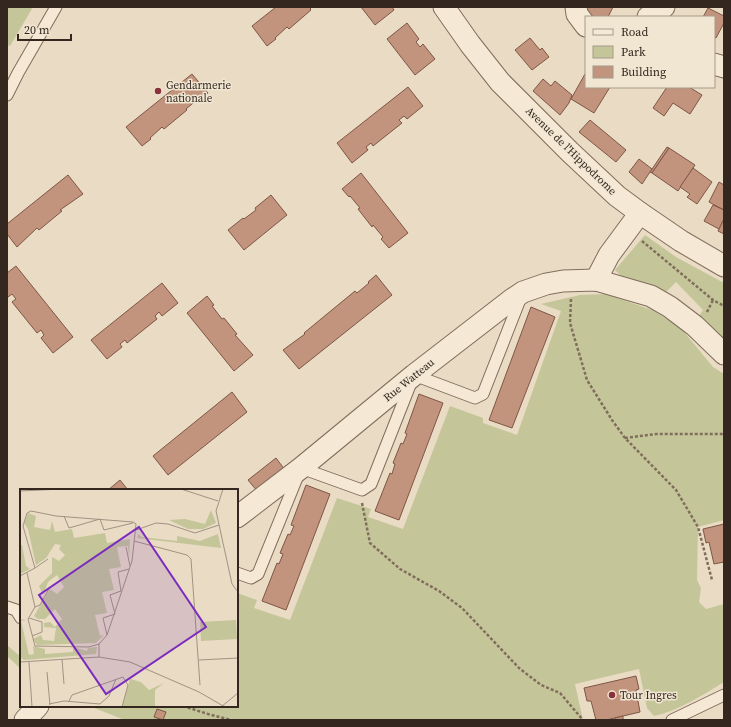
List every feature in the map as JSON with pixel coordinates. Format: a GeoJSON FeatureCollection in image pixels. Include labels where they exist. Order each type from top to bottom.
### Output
{"type":"FeatureCollection","features":[{"type":"Feature","properties":{"kind":"street","name":"Avenue de l'Hippodrome"},"geometry":{"type":"LineString","coordinates":[[444,7],[470,44],[500,82],[570,152],[617,196],[681,241],[724,266]]}},
{"type":"Feature","properties":{"kind":"street"},"geometry":{"type":"LineString","coordinates":[[576,7],[580,20],[585,25]]}},
{"type":"Feature","properties":{"kind":"street"},"geometry":{"type":"LineString","coordinates":[[650,16],[664,7]]}},
{"type":"Feature","properties":{"kind":"street"},"geometry":{"type":"LineString","coordinates":[[596,280],[609,255],[640,213]]}},
{"type":"Feature","properties":{"kind":"street","name":"Rue Watteau"},"geometry":{"type":"LineString","coordinates":[[238,516],[301,468],[414,375],[523,292],[546,284],[574,280],[596,280],[651,296],[670,307],[695,326],[724,354]]}},
{"type":"Feature","properties":{"kind":"street"},"geometry":{"type":"LineString","coordinates":[[25,720],[37,707]]}},
{"type":"Feature","properties":{"kind":"street"},"geometry":{"type":"LineString","coordinates":[[7,719],[12,720]]}},
{"type":"Feature","properties":{"kind":"lane"},"geometry":{"type":"LineString","coordinates":[[7,95],[56,7]]}},
{"type":"Feature","properties":{"kind":"lane"},"geometry":{"type":"LineString","coordinates":[[238,573],[251,578],[258,574],[301,468],[362,490],[371,484],[414,375],[475,398],[483,394],[523,292]]}},
{"type":"Feature","properties":{"kind":"lane"},"geometry":{"type":"LineString","coordinates":[[7,607],[16,610],[20,616]]}},
{"type":"Feature","properties":{"kind":"lane"},"geometry":{"type":"LineString","coordinates":[[672,720],[724,695]]}},
{"type":"Feature","properties":{"kind":"path"},"geometry":{"type":"LineString","coordinates":[[626,230],[641,239],[713,300],[724,306]]}},
{"type":"Feature","properties":{"kind":"path"},"geometry":{"type":"LineString","coordinates":[[574,280],[571,297],[570,323],[587,380],[625,438],[676,490],[698,527],[712,580]]}},
{"type":"Feature","properties":{"kind":"path"},"geometry":{"type":"LineString","coordinates":[[625,438],[656,434],[724,434]]}},
{"type":"Feature","properties":{"kind":"path"},"geometry":{"type":"LineString","coordinates":[[362,490],[362,506],[370,543],[400,569],[439,592],[462,608],[519,668],[540,685],[560,693],[583,720]]}},
{"type":"Feature","properties":{"kind":"path"},"geometry":{"type":"LineString","coordinates":[[186,707],[231,720]]}},
{"type":"Feature","properties":{"kind":"green space"},"geometry":{"type":"Polygon","coordinates":[[[7,7],[33,7],[10,46],[7,45],[7,7]]]}},
{"type":"Feature","properties":{"kind":"green space"},"geometry":{"type":"Polygon","coordinates":[[[645,235],[676,257],[724,283],[724,343],[697,319],[703,310],[676,282],[664,294],[623,278],[615,270],[645,235]]]}},
{"type":"Feature","properties":{"kind":"green space"},"geometry":{"type":"Polygon","coordinates":[[[606,294],[652,310],[680,327],[713,367],[724,374],[724,520],[698,527],[697,580],[701,588],[699,602],[706,609],[724,604],[724,682],[682,706],[654,716],[647,708],[639,669],[575,684],[583,720],[125,720],[92,707],[238,707],[238,593],[257,600],[254,608],[290,620],[337,498],[371,509],[368,517],[403,529],[450,406],[483,418],[483,423],[517,435],[561,311],[541,304],[580,295],[606,294]]]}},
{"type":"Feature","properties":{"kind":"green space"},"geometry":{"type":"Polygon","coordinates":[[[7,645],[20,656],[20,668],[7,656],[7,645]]]}},
{"type":"Feature","properties":{"kind":"building"},"geometry":{"type":"Polygon","coordinates":[[[276,7],[312,7],[310,9],[311,10],[289,29],[287,27],[267,46],[252,26],[276,7]]]}},
{"type":"Feature","properties":{"kind":"building"},"geometry":{"type":"Polygon","coordinates":[[[361,7],[392,7],[394,10],[375,25],[361,7]]]}},
{"type":"Feature","properties":{"kind":"building"},"geometry":{"type":"Polygon","coordinates":[[[587,7],[613,7],[608,16],[592,16],[584,11],[587,7]]]}},
{"type":"Feature","properties":{"kind":"building"},"geometry":{"type":"Polygon","coordinates":[[[708,8],[724,16],[724,23],[716,38],[715,16],[704,16],[708,8]]]}},
{"type":"Feature","properties":{"kind":"building"},"geometry":{"type":"Polygon","coordinates":[[[407,23],[419,39],[416,42],[420,47],[423,44],[435,59],[415,75],[387,39],[407,23]]]}},
{"type":"Feature","properties":{"kind":"building"},"geometry":{"type":"Polygon","coordinates":[[[530,38],[540,50],[542,48],[549,57],[532,70],[515,50],[530,38]]]}},
{"type":"Feature","properties":{"kind":"building"},"geometry":{"type":"Polygon","coordinates":[[[192,74],[208,93],[199,101],[198,99],[164,129],[162,127],[142,146],[126,127],[192,74]]]}},
{"type":"Feature","properties":{"kind":"building"},"geometry":{"type":"Polygon","coordinates":[[[585,74],[585,88],[609,88],[594,113],[571,99],[585,74]]]}},
{"type":"Feature","properties":{"kind":"building"},"geometry":{"type":"Polygon","coordinates":[[[543,79],[551,86],[555,81],[572,95],[569,103],[560,115],[533,91],[543,79]]]}},
{"type":"Feature","properties":{"kind":"building"},"geometry":{"type":"Polygon","coordinates":[[[408,87],[423,106],[407,119],[404,116],[399,120],[402,123],[373,146],[371,143],[366,147],[368,150],[352,163],[337,143],[408,87]]]}},
{"type":"Feature","properties":{"kind":"building"},"geometry":{"type":"Polygon","coordinates":[[[666,88],[691,88],[702,95],[690,114],[673,103],[664,116],[653,108],[666,88]]]}},
{"type":"Feature","properties":{"kind":"building"},"geometry":{"type":"Polygon","coordinates":[[[590,120],[626,150],[616,162],[579,132],[590,120]]]}},
{"type":"Feature","properties":{"kind":"building"},"geometry":{"type":"Polygon","coordinates":[[[667,147],[669,148],[652,173],[650,172],[667,147]]]}},
{"type":"Feature","properties":{"kind":"building"},"geometry":{"type":"Polygon","coordinates":[[[669,148],[695,165],[678,191],[652,173],[669,148]]]}},
{"type":"Feature","properties":{"kind":"building"},"geometry":{"type":"Polygon","coordinates":[[[639,159],[652,169],[642,184],[629,172],[639,159]]]}},
{"type":"Feature","properties":{"kind":"building"},"geometry":{"type":"Polygon","coordinates":[[[693,168],[712,182],[697,204],[687,197],[690,194],[680,187],[693,168]]]}},
{"type":"Feature","properties":{"kind":"building"},"geometry":{"type":"Polygon","coordinates":[[[361,173],[408,233],[389,248],[381,239],[383,237],[373,225],[372,227],[358,209],[360,208],[342,189],[361,173]]]}},
{"type":"Feature","properties":{"kind":"building"},"geometry":{"type":"Polygon","coordinates":[[[68,175],[83,194],[60,210],[62,211],[39,230],[37,228],[17,247],[7,234],[7,224],[68,175]]]}},
{"type":"Feature","properties":{"kind":"building"},"geometry":{"type":"Polygon","coordinates":[[[719,182],[724,185],[724,210],[709,202],[719,182]]]}},
{"type":"Feature","properties":{"kind":"building"},"geometry":{"type":"Polygon","coordinates":[[[271,195],[287,215],[244,250],[228,230],[256,210],[255,208],[271,195]]]}},
{"type":"Feature","properties":{"kind":"building"},"geometry":{"type":"Polygon","coordinates":[[[713,205],[724,210],[724,219],[719,229],[704,221],[713,205]]]}},
{"type":"Feature","properties":{"kind":"building"},"geometry":{"type":"Polygon","coordinates":[[[724,219],[724,234],[718,231],[724,219]]]}},
{"type":"Feature","properties":{"kind":"building"},"geometry":{"type":"Polygon","coordinates":[[[16,266],[73,337],[53,353],[41,338],[44,335],[41,330],[37,333],[12,302],[16,299],[12,294],[8,297],[7,295],[7,273],[16,266]]]}},
{"type":"Feature","properties":{"kind":"building"},"geometry":{"type":"Polygon","coordinates":[[[376,275],[392,295],[299,369],[283,350],[305,334],[304,333],[355,291],[357,293],[376,275]]]}},
{"type":"Feature","properties":{"kind":"building"},"geometry":{"type":"Polygon","coordinates":[[[162,283],[178,303],[162,316],[159,312],[155,316],[157,319],[127,343],[125,340],[120,344],[122,347],[107,359],[91,340],[162,283]]]}},
{"type":"Feature","properties":{"kind":"building"},"geometry":{"type":"Polygon","coordinates":[[[207,296],[214,305],[212,306],[222,319],[224,318],[237,334],[235,335],[253,355],[234,371],[187,313],[207,296]]]}},
{"type":"Feature","properties":{"kind":"building"},"geometry":{"type":"Polygon","coordinates":[[[531,307],[555,317],[512,428],[489,420],[531,307]]]}},
{"type":"Feature","properties":{"kind":"building"},"geometry":{"type":"Polygon","coordinates":[[[232,392],[247,412],[168,475],[153,456],[232,392]]]}},
{"type":"Feature","properties":{"kind":"building"},"geometry":{"type":"Polygon","coordinates":[[[419,394],[443,403],[399,520],[375,511],[390,473],[392,474],[395,464],[393,463],[401,443],[403,444],[407,434],[405,433],[419,394]]]}},
{"type":"Feature","properties":{"kind":"building"},"geometry":{"type":"Polygon","coordinates":[[[276,458],[285,470],[258,492],[248,480],[276,458]]]}},
{"type":"Feature","properties":{"kind":"building"},"geometry":{"type":"Polygon","coordinates":[[[120,480],[127,489],[109,489],[120,480]]]}},
{"type":"Feature","properties":{"kind":"building"},"geometry":{"type":"Polygon","coordinates":[[[306,485],[330,494],[286,610],[262,601],[277,563],[279,564],[283,554],[280,553],[288,534],[290,535],[294,526],[291,525],[306,485]]]}},
{"type":"Feature","properties":{"kind":"building"},"geometry":{"type":"Polygon","coordinates":[[[724,524],[724,562],[714,564],[709,542],[706,543],[703,529],[724,524]]]}},
{"type":"Feature","properties":{"kind":"building","name":"Tour Ingres"},"geometry":{"type":"Polygon","coordinates":[[[636,676],[639,689],[636,690],[640,712],[606,720],[596,720],[591,701],[587,701],[584,688],[636,676]]]}},
{"type":"Feature","properties":{"kind":"building"},"geometry":{"type":"Polygon","coordinates":[[[157,709],[166,712],[163,720],[154,717],[157,709]]]}},
{"type":"Feature","properties":{"kind":"building"},"geometry":{"type":"Polygon","coordinates":[[[623,716],[623,720],[615,720],[615,718],[623,716]]]}},
{"type":"Feature","properties":{"kind":"place","name":"Gendarmerie nationale"},"geometry":{"type":"Point","coordinates":[158,91]}},
{"type":"Feature","properties":{"kind":"place","name":"Tour Ingres"},"geometry":{"type":"Point","coordinates":[612,695]}}]}
